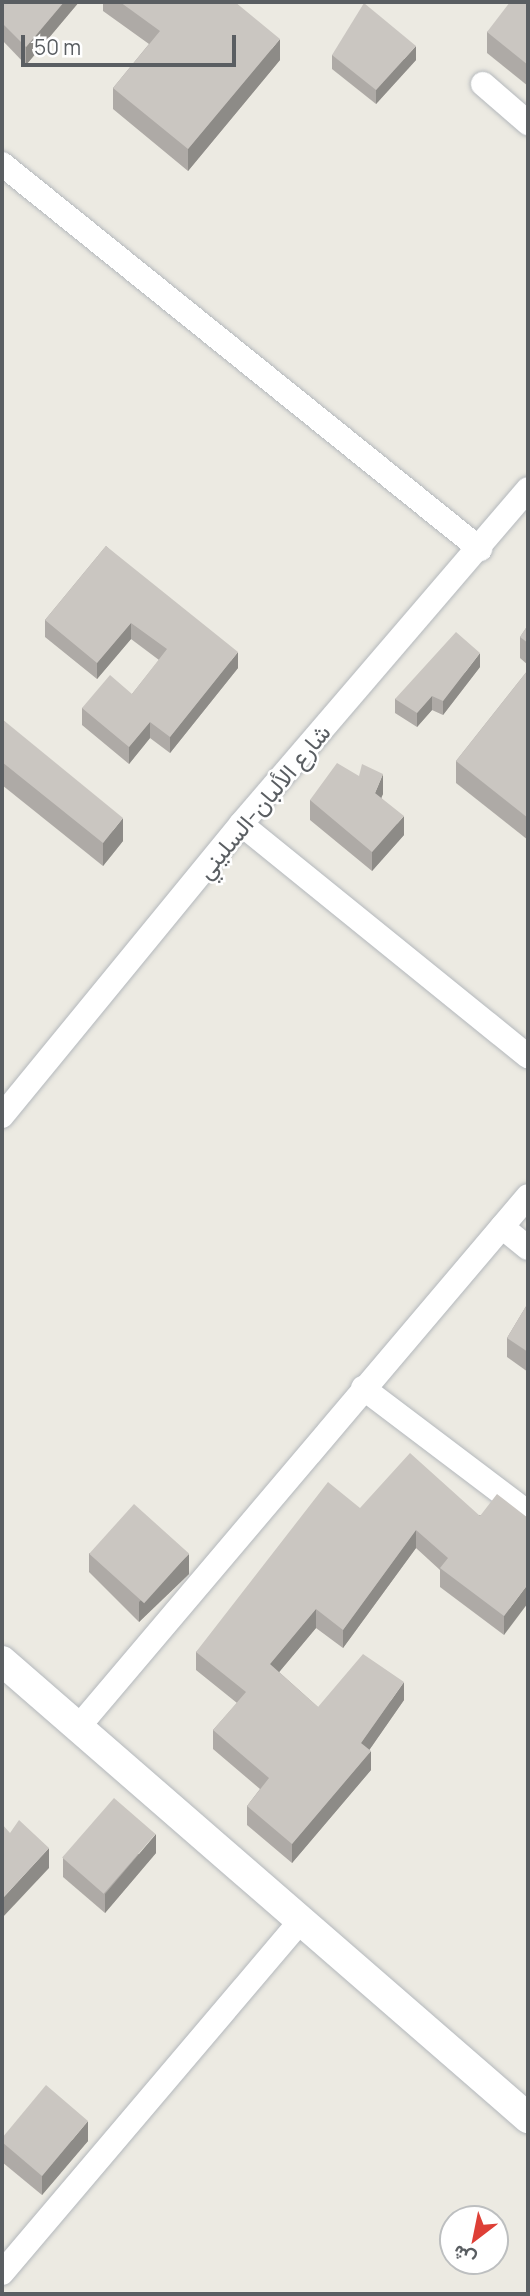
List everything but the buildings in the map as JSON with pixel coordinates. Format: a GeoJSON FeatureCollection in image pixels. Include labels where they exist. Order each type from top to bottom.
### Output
{"type":"FeatureCollection","features":[{"type":"Feature","properties":{"kind":"street"},"geometry":{"type":"LineString","coordinates":[[483,84],[528,123]]}},
{"type":"Feature","properties":{"kind":"street"},"geometry":{"type":"LineString","coordinates":[[2,164],[480,549]]}},
{"type":"Feature","properties":{"kind":"street","name":"شارع الألبان-السليني"},"geometry":{"type":"LineString","coordinates":[[2,1116],[241,824],[480,549],[528,489]]}},
{"type":"Feature","properties":{"kind":"street"},"geometry":{"type":"LineString","coordinates":[[241,824],[528,1056]]}},
{"type":"Feature","properties":{"kind":"street"},"geometry":{"type":"LineString","coordinates":[[80,1725],[528,1196]]}},
{"type":"Feature","properties":{"kind":"street"},"geometry":{"type":"LineString","coordinates":[[502,1227],[528,1248]]}},
{"type":"Feature","properties":{"kind":"street"},"geometry":{"type":"LineString","coordinates":[[363,1388],[528,1513]]}},
{"type":"Feature","properties":{"kind":"street"},"geometry":{"type":"LineString","coordinates":[[2,1661],[80,1725],[528,2118]]}},
{"type":"Feature","properties":{"kind":"street"},"geometry":{"type":"LineString","coordinates":[[2,2273],[301,1920]]}}]}
